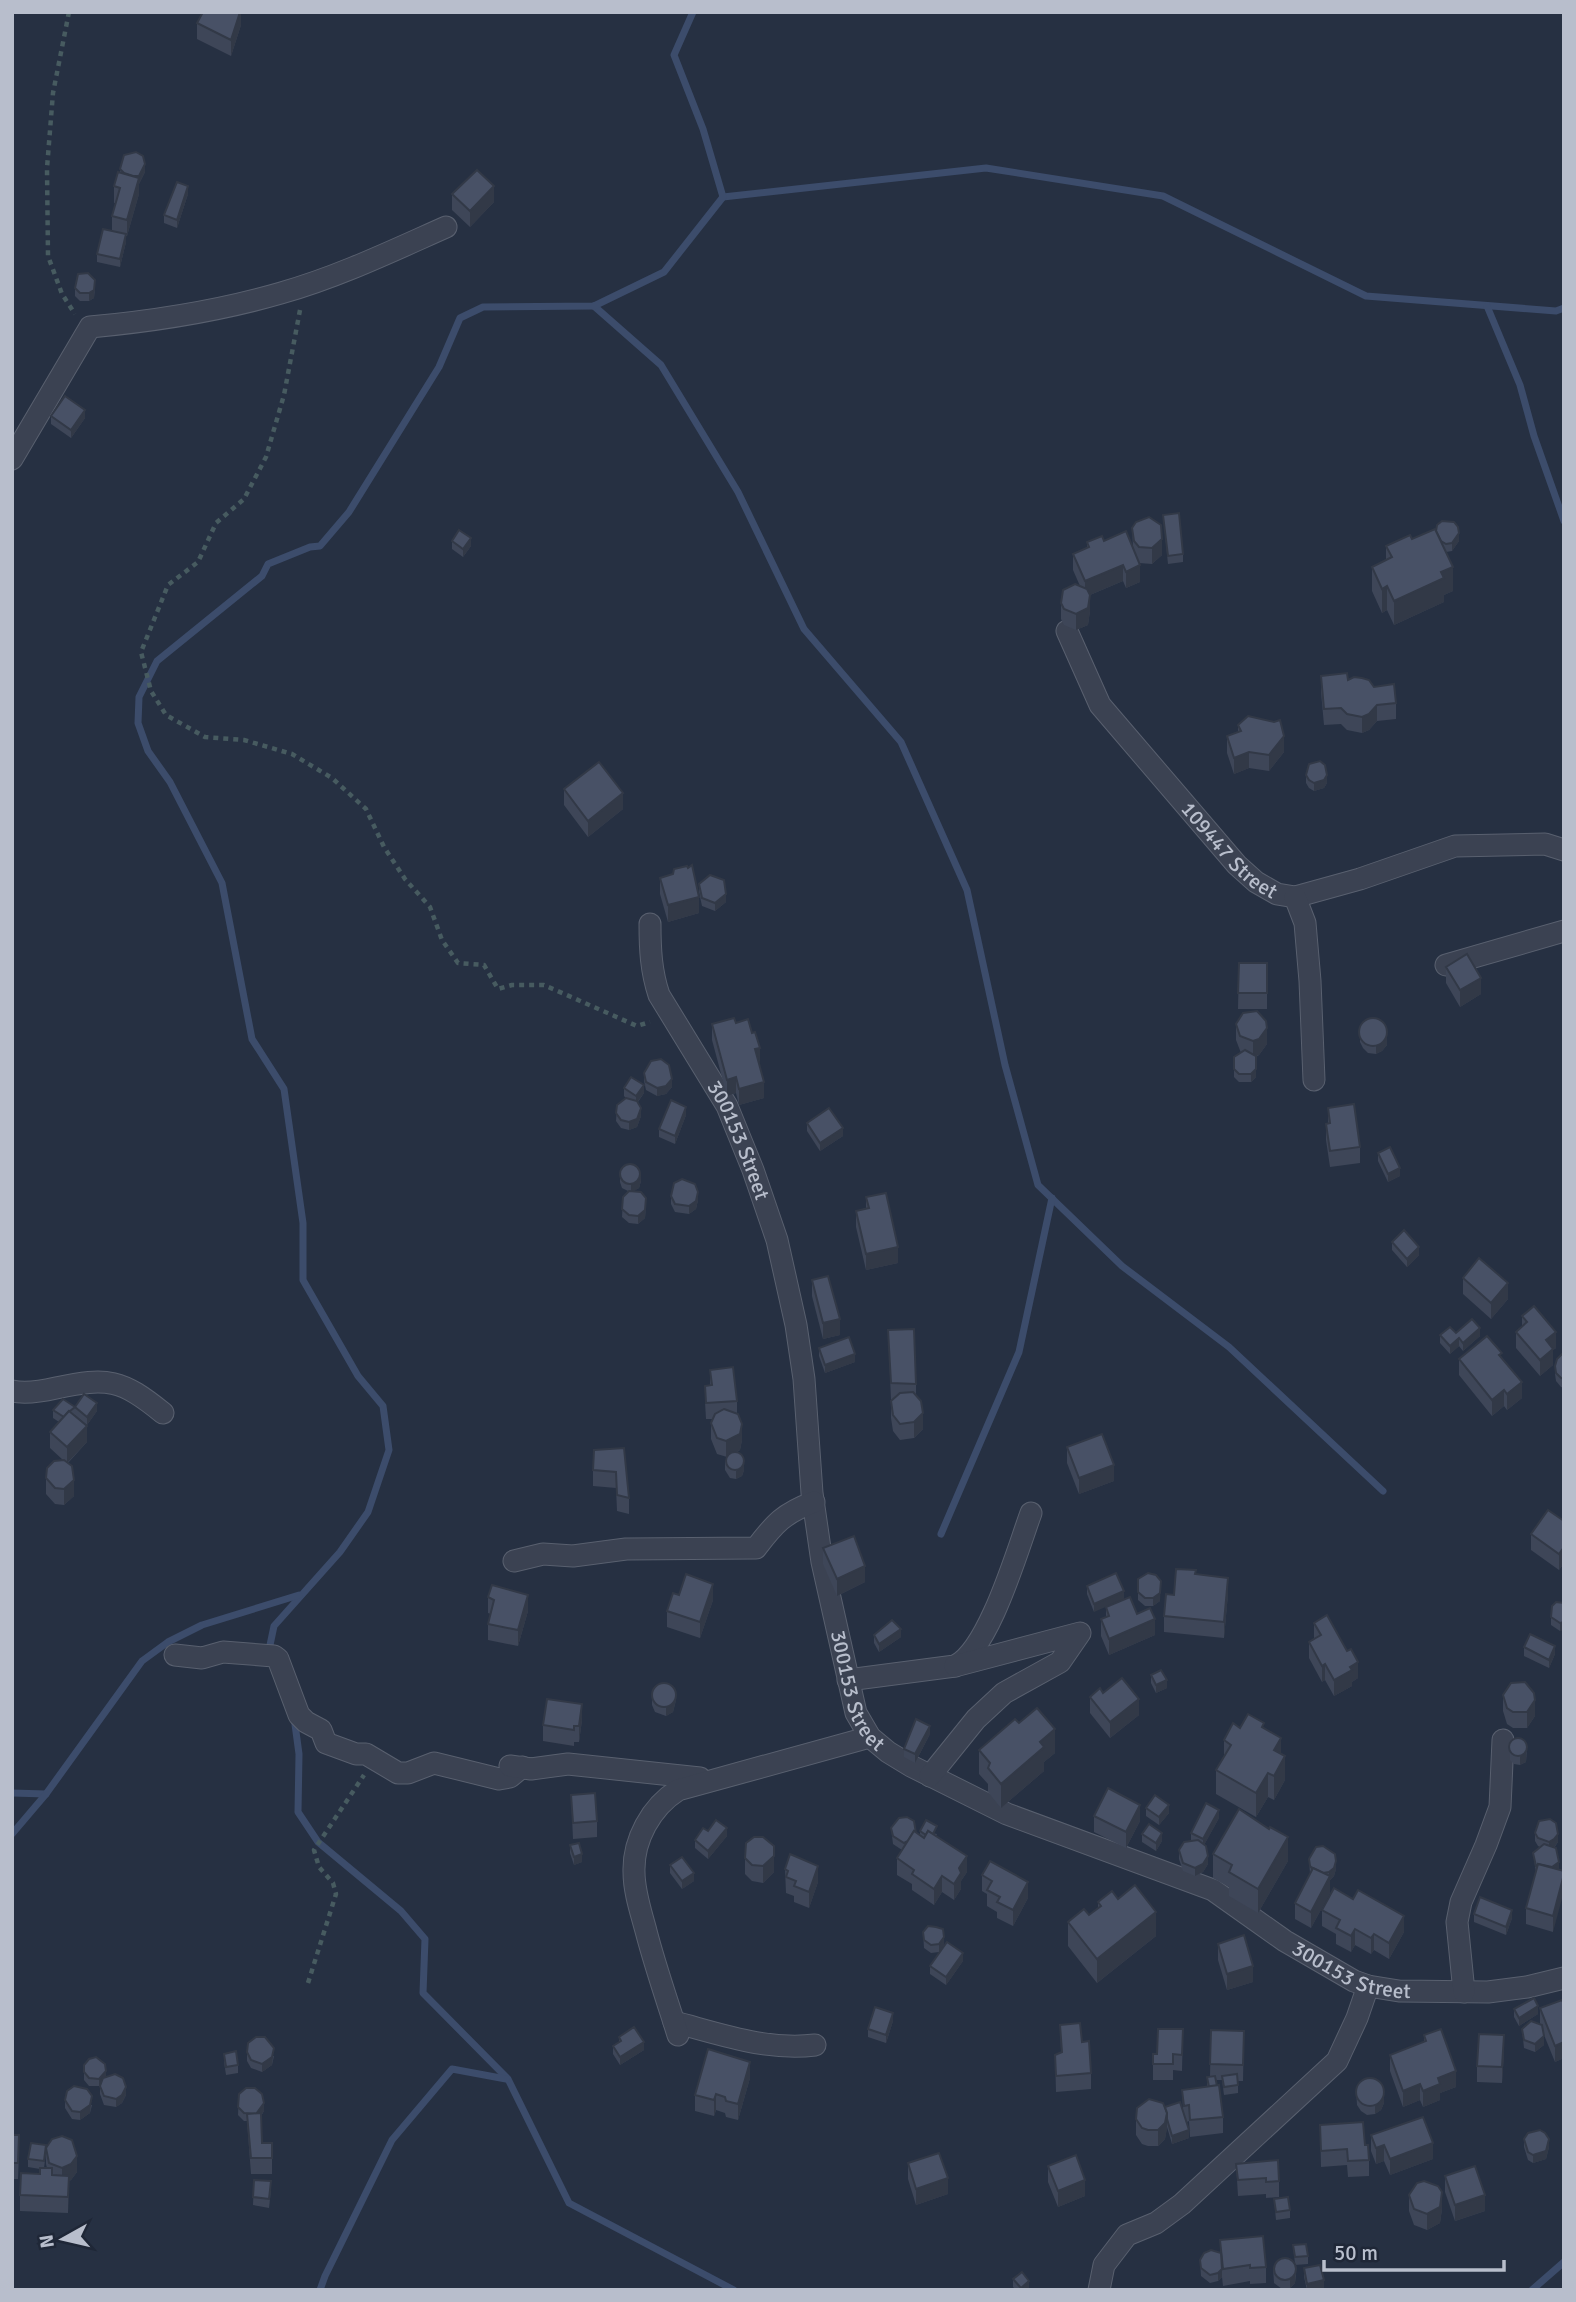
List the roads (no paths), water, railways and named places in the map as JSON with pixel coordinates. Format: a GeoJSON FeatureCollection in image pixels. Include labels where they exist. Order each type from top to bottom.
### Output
{"type":"FeatureCollection","features":[{"type":"Feature","properties":{"kind":"street"},"geometry":{"type":"LineString","coordinates":[[12,459],[90,327],[228,307],[336,275],[446,227]]}},
{"type":"Feature","properties":{"kind":"street","name":"109447 Street"},"geometry":{"type":"LineString","coordinates":[[1068,631],[1100,705],[1237,864],[1256,882],[1277,894],[1295,897],[1360,879],[1455,846],[1545,844],[1564,850]]}},
{"type":"Feature","properties":{"kind":"street"},"geometry":{"type":"LineString","coordinates":[[1295,897],[1305,923],[1314,1080]]}},
{"type":"Feature","properties":{"kind":"street","name":"300153 Street"},"geometry":{"type":"LineString","coordinates":[[650,924],[653,977],[670,1016],[712,1078],[727,1106],[777,1240],[796,1325],[804,1379],[822,1562],[856,1713],[870,1737],[888,1752],[930,1776],[1007,1814],[1213,1890],[1285,1941],[1368,1986],[1398,1991],[1488,1992],[1527,1987],[1564,1978]]}},
{"type":"Feature","properties":{"kind":"street"},"geometry":{"type":"LineString","coordinates":[[1446,965],[1564,930]]}},
{"type":"Feature","properties":{"kind":"street"},"geometry":{"type":"LineString","coordinates":[[12,1391],[49,1390],[108,1381],[123,1385],[143,1396],[163,1413]]}},
{"type":"Feature","properties":{"kind":"street"},"geometry":{"type":"LineString","coordinates":[[514,1561],[543,1554],[573,1556],[626,1549],[756,1548],[789,1511],[814,1502]]}},
{"type":"Feature","properties":{"kind":"street"},"geometry":{"type":"LineString","coordinates":[[955,1665],[964,1661],[972,1651],[991,1618],[1031,1513]]}},
{"type":"Feature","properties":{"kind":"street"},"geometry":{"type":"LineString","coordinates":[[848,1680],[955,1665],[1080,1633],[1060,1662],[1004,1693],[930,1776]]}},
{"type":"Feature","properties":{"kind":"street"},"geometry":{"type":"LineString","coordinates":[[174,1655],[202,1658],[230,1652],[274,1656],[278,1659],[299,1715],[321,1730],[326,1743],[356,1754],[366,1754],[398,1773],[408,1773],[435,1763],[499,1779],[510,1777],[522,1767]]}},
{"type":"Feature","properties":{"kind":"street"},"geometry":{"type":"LineString","coordinates":[[815,2045],[799,2047],[744,2041],[676,2029],[654,1962],[637,1893],[634,1871],[638,1841],[654,1811],[678,1790],[870,1737]]}},
{"type":"Feature","properties":{"kind":"street"},"geometry":{"type":"LineString","coordinates":[[1464,1992],[1457,1922],[1461,1902],[1500,1807],[1503,1740]]}},
{"type":"Feature","properties":{"kind":"street"},"geometry":{"type":"LineString","coordinates":[[500,1764],[531,1769],[568,1765],[716,1779]]}},
{"type":"Feature","properties":{"kind":"street"},"geometry":{"type":"LineString","coordinates":[[1099,2290],[1104,2265],[1127,2235],[1156,2223],[1182,2204],[1337,2061],[1368,1986]]}},
{"type":"Feature","properties":{"kind":"waterway"},"geometry":{"type":"LineString","coordinates":[[273,1652],[270,1645],[274,1626],[340,1552],[368,1512],[389,1450],[383,1406],[358,1376],[303,1280],[303,1223],[284,1089],[252,1039],[222,883],[170,782],[148,751],[138,723],[139,697],[157,661],[262,576],[268,564],[310,547],[320,546],[349,512],[439,367],[460,318],[483,307],[594,306],[664,272],[723,197],[703,129],[674,55],[693,12]]}},
{"type":"Feature","properties":{"kind":"waterway"},"geometry":{"type":"LineString","coordinates":[[723,197],[986,168],[1163,196],[1366,296],[1556,311],[1564,308]]}},
{"type":"Feature","properties":{"kind":"waterway"},"geometry":{"type":"LineString","coordinates":[[594,306],[661,365],[738,492],[804,629],[901,742],[967,890],[1005,1065],[1038,1185],[1122,1266],[1229,1347],[1383,1491]]}},
{"type":"Feature","properties":{"kind":"waterway"},"geometry":{"type":"LineString","coordinates":[[1487,306],[1520,385],[1534,436],[1564,521]]}},
{"type":"Feature","properties":{"kind":"waterway"},"geometry":{"type":"LineString","coordinates":[[941,1534],[1019,1352],[1052,1198]]}},
{"type":"Feature","properties":{"kind":"waterway"},"geometry":{"type":"LineString","coordinates":[[12,1834],[46,1794],[142,1661],[168,1642],[202,1625],[299,1595]]}},
{"type":"Feature","properties":{"kind":"waterway"},"geometry":{"type":"LineString","coordinates":[[294,1717],[299,1754],[298,1812],[318,1842],[401,1911],[425,1939],[423,1993],[508,2079],[569,2203],[734,2290]]}},
{"type":"Feature","properties":{"kind":"waterway"},"geometry":{"type":"LineString","coordinates":[[12,1793],[46,1794]]}},
{"type":"Feature","properties":{"kind":"waterway"},"geometry":{"type":"LineString","coordinates":[[320,2290],[392,2140],[452,2069],[506,2079]]}},
{"type":"Feature","properties":{"kind":"waterway"},"geometry":{"type":"LineString","coordinates":[[1532,2290],[1564,2262]]}}]}
